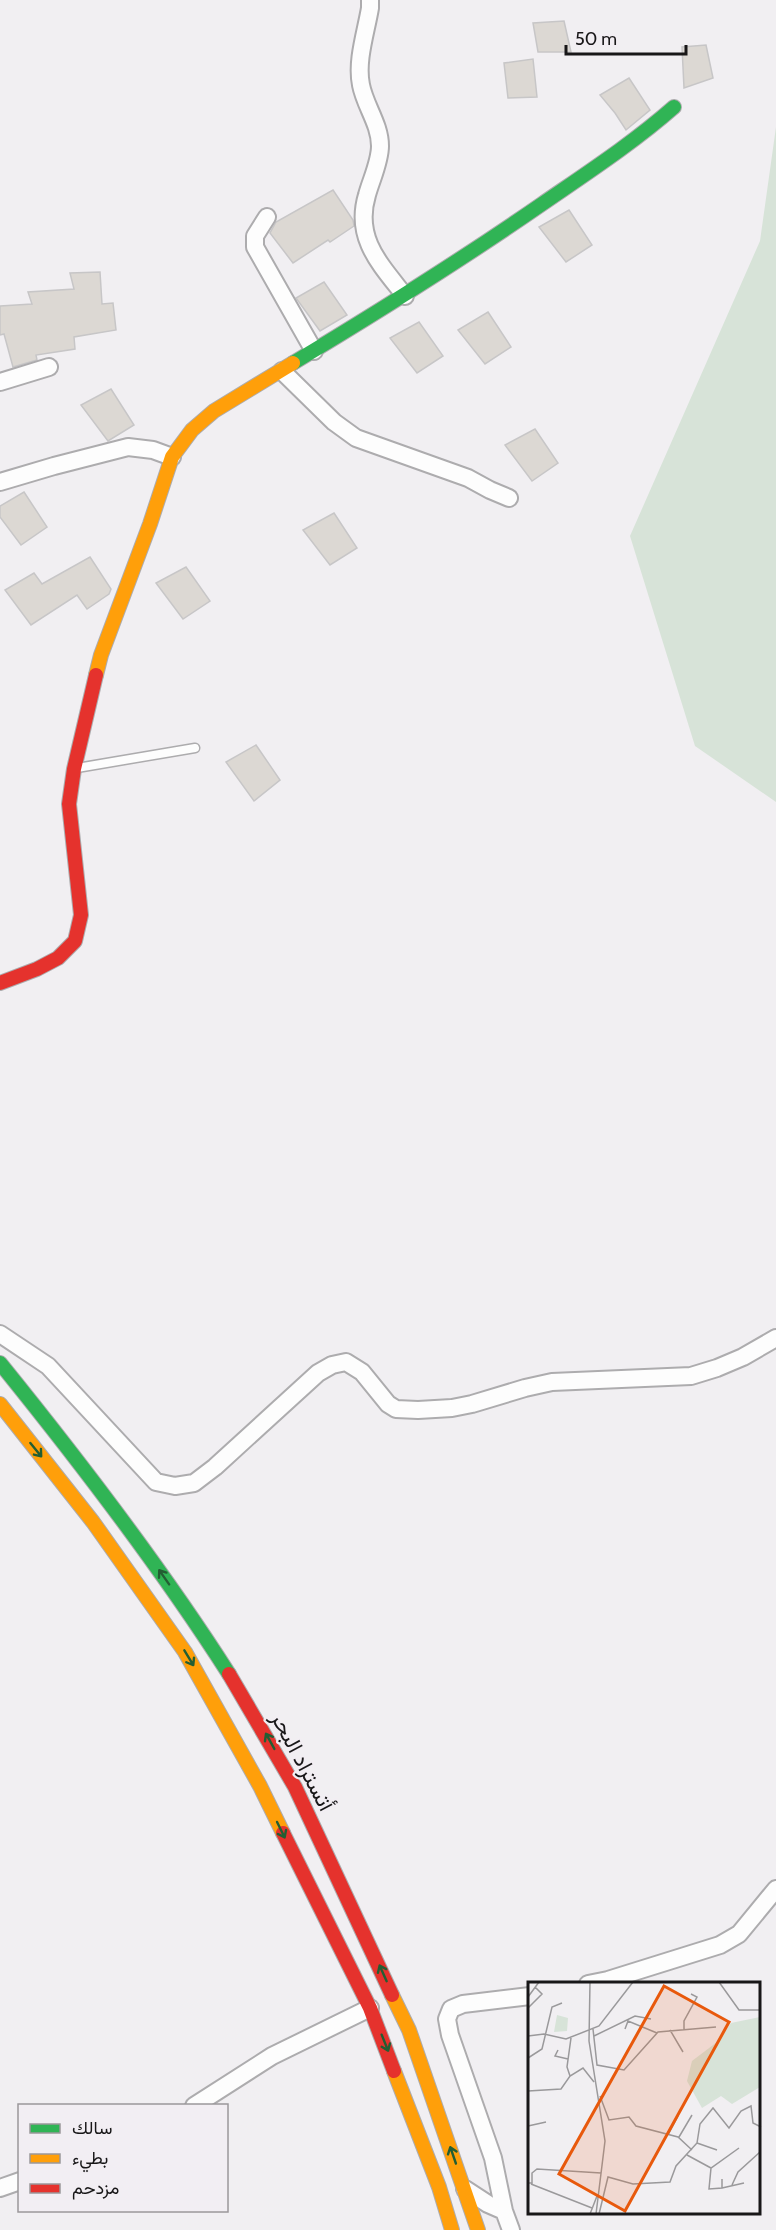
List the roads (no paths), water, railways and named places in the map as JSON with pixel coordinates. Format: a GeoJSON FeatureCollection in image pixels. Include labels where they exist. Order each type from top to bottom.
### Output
{"type":"FeatureCollection","features":[{"type":"Feature","properties":{"kind":"main road"},"geometry":{"type":"LineString","coordinates":[[0,982],[37,969],[58,958],[75,940],[81,915],[69,804],[74,769],[101,656],[147,534],[172,457],[179,445],[214,411],[405,296],[641,136],[674,107]]}},
{"type":"Feature","properties":{"kind":"main road","name":"أتستراد البحر"},"geometry":{"type":"LineString","coordinates":[[0,1363],[85,1469],[200,1628],[244,1696],[295,1787],[409,2030],[478,2230]]}},
{"type":"Feature","properties":{"kind":"main road"},"geometry":{"type":"LineString","coordinates":[[0,1404],[93,1522],[185,1652],[260,1786],[370,2008],[439,2187],[452,2230]]}},
{"type":"Feature","properties":{"kind":"street"},"geometry":{"type":"LineString","coordinates":[[370,0],[360,68],[361,86],[379,133],[380,148],[362,216],[365,236],[375,256],[405,296]]}},
{"type":"Feature","properties":{"kind":"street"},"geometry":{"type":"LineString","coordinates":[[267,217],[255,236],[255,247],[314,351]]}},
{"type":"Feature","properties":{"kind":"street"},"geometry":{"type":"LineString","coordinates":[[0,382],[49,367]]}},
{"type":"Feature","properties":{"kind":"street"},"geometry":{"type":"LineString","coordinates":[[282,371],[334,422],[356,438],[468,478],[509,498]]}},
{"type":"Feature","properties":{"kind":"street"},"geometry":{"type":"LineString","coordinates":[[0,482],[128,447],[153,450],[172,457]]}},
{"type":"Feature","properties":{"kind":"street"},"geometry":{"type":"LineString","coordinates":[[0,1334],[48,1366],[156,1482],[175,1486],[194,1483],[215,1467],[318,1373],[332,1365],[346,1362],[362,1372],[388,1404],[396,1409],[418,1410],[472,1404],[552,1382],[691,1376],[735,1360],[776,1338]]}},
{"type":"Feature","properties":{"kind":"street"},"geometry":{"type":"LineString","coordinates":[[598,1982],[720,1945],[739,1934],[776,1889]]}},
{"type":"Feature","properties":{"kind":"street"},"geometry":{"type":"LineString","coordinates":[[511,2230],[504,2211],[493,2158],[450,2035],[447,2019],[452,2009],[463,2004],[528,1996]]}},
{"type":"Feature","properties":{"kind":"street"},"geometry":{"type":"LineString","coordinates":[[197,2104],[272,2056],[370,2008]]}},
{"type":"Feature","properties":{"kind":"street"},"geometry":{"type":"LineString","coordinates":[[0,2188],[18,2182]]}},
{"type":"Feature","properties":{"kind":"street"},"geometry":{"type":"LineString","coordinates":[[464,2188],[488,2204],[504,2211]]}},
{"type":"Feature","properties":{"kind":"lane"},"geometry":{"type":"LineString","coordinates":[[74,769],[195,748]]}}]}
